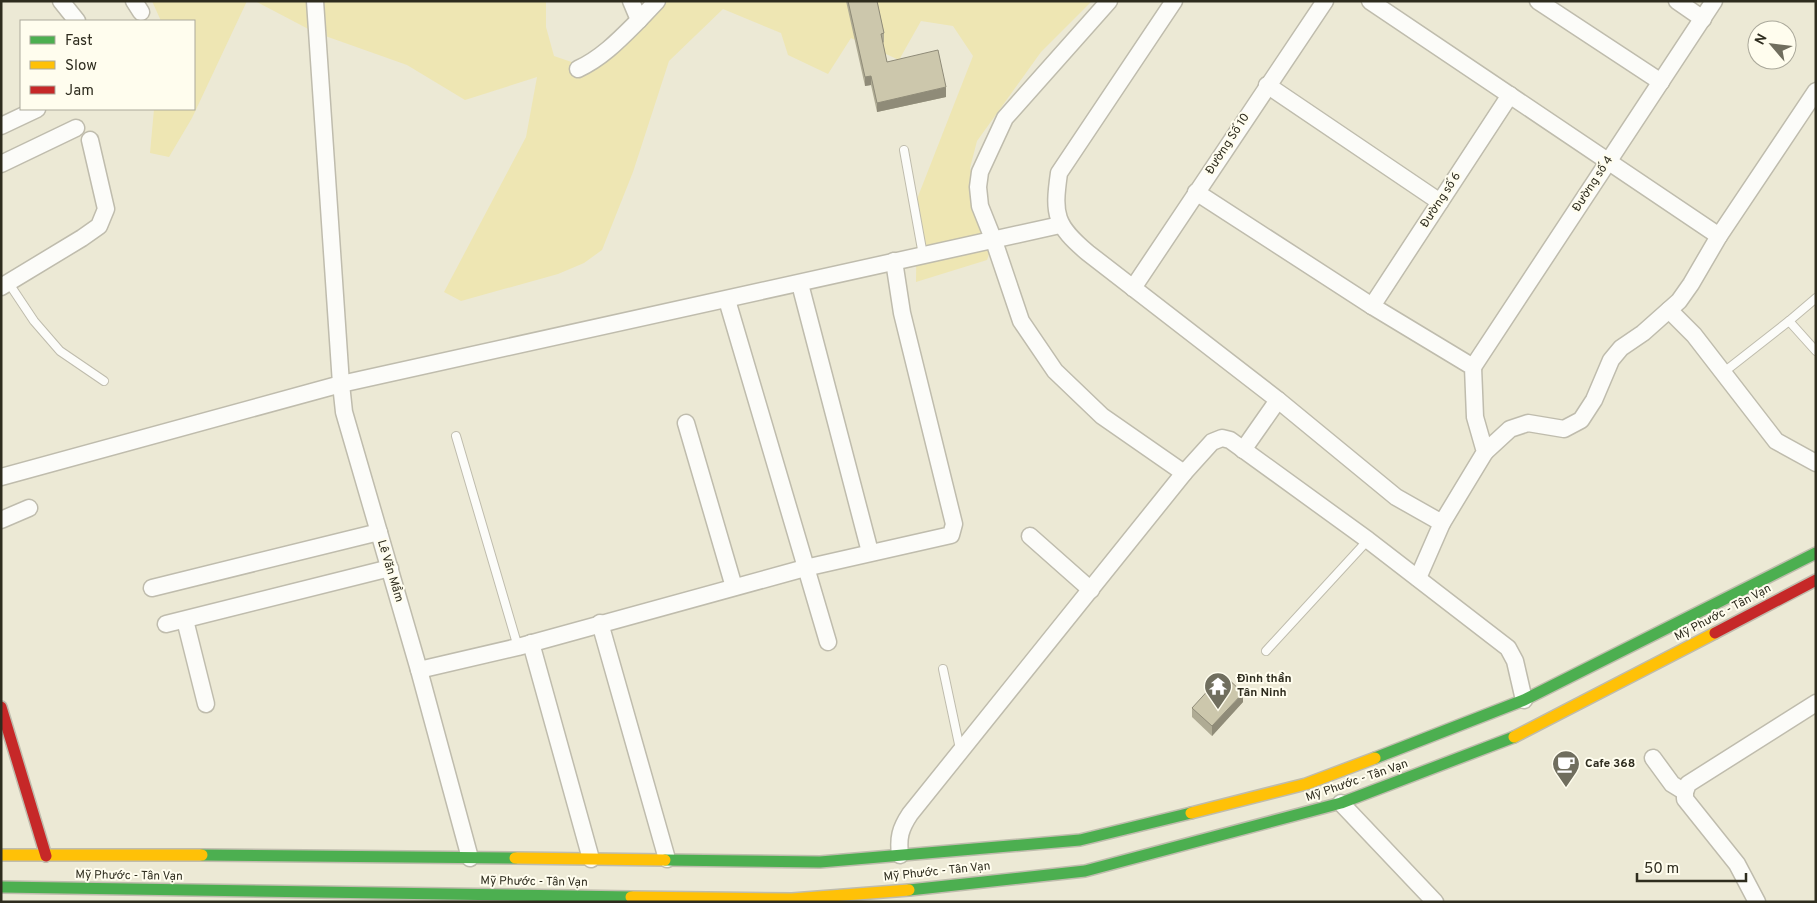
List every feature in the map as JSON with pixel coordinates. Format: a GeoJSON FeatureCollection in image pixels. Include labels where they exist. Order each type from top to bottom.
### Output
{"type":"FeatureCollection","features":[{"type":"Feature","properties":{"kind":"main road","name":"Mỹ Phước - Tân Vạn"},"geometry":{"type":"LineString","coordinates":[[1,855],[48,866],[470,858],[820,862],[1090,838],[1306,784],[1524,700],[1816,553]]}},
{"type":"Feature","properties":{"kind":"main road","name":"Mỹ Phước - Tân Vạn"},"geometry":{"type":"LineString","coordinates":[[1,887],[481,898],[792,899],[931,888],[1085,871],[1341,803],[1530,730],[1816,580]]}},
{"type":"Feature","properties":{"kind":"main road"},"geometry":{"type":"LineString","coordinates":[[1,707],[57,902]]}},
{"type":"Feature","properties":{"kind":"street"},"geometry":{"type":"LineString","coordinates":[[61,1],[77,20]]}},
{"type":"Feature","properties":{"kind":"street","name":"Lê Văn Mầm"},"geometry":{"type":"LineString","coordinates":[[315,1],[344,412],[419,670],[470,858]]}},
{"type":"Feature","properties":{"kind":"street"},"geometry":{"type":"LineString","coordinates":[[631,1],[639,20]]}},
{"type":"Feature","properties":{"kind":"street"},"geometry":{"type":"LineString","coordinates":[[578,69],[591,63],[613,46],[657,1]]}},
{"type":"Feature","properties":{"kind":"street"},"geometry":{"type":"LineString","coordinates":[[1109,1],[1010,112],[986,154],[980,172],[978,187],[980,206],[1021,321],[1055,371],[1102,416],[1184,473]]}},
{"type":"Feature","properties":{"kind":"street"},"geometry":{"type":"LineString","coordinates":[[1174,1],[1059,173],[1054,204],[1060,224],[1088,253],[1278,400],[1396,497],[1442,523]]}},
{"type":"Feature","properties":{"kind":"street","name":"Đường Số 10"},"geometry":{"type":"LineString","coordinates":[[1133,288],[1267,85],[1325,1]]}},
{"type":"Feature","properties":{"kind":"street"},"geometry":{"type":"LineString","coordinates":[[1370,1],[1719,236]]}},
{"type":"Feature","properties":{"kind":"street"},"geometry":{"type":"LineString","coordinates":[[1538,1],[1661,82]]}},
{"type":"Feature","properties":{"kind":"street"},"geometry":{"type":"LineString","coordinates":[[1677,1],[1703,19]]}},
{"type":"Feature","properties":{"kind":"street","name":"Đường số 4"},"geometry":{"type":"LineString","coordinates":[[1473,367],[1714,1]]}},
{"type":"Feature","properties":{"kind":"street"},"geometry":{"type":"LineString","coordinates":[[1267,85],[1440,202]]}},
{"type":"Feature","properties":{"kind":"street"},"geometry":{"type":"LineString","coordinates":[[1418,578],[1442,523],[1485,452],[1510,429],[1528,423],[1564,429],[1573,426],[1581,420],[1594,400],[1611,360],[1620,348],[1643,333],[1679,301],[1719,236],[1816,91]]}},
{"type":"Feature","properties":{"kind":"street","name":"Đường số 6"},"geometry":{"type":"LineString","coordinates":[[1372,306],[1510,95]]}},
{"type":"Feature","properties":{"kind":"street"},"geometry":{"type":"LineString","coordinates":[[1,126],[35,110]]}},
{"type":"Feature","properties":{"kind":"street"},"geometry":{"type":"LineString","coordinates":[[1,164],[76,128]]}},
{"type":"Feature","properties":{"kind":"street"},"geometry":{"type":"LineString","coordinates":[[5,284],[99,226],[106,209],[90,140]]}},
{"type":"Feature","properties":{"kind":"street"},"geometry":{"type":"LineString","coordinates":[[1196,192],[1372,306],[1473,367],[1475,417],[1485,452]]}},
{"type":"Feature","properties":{"kind":"street"},"geometry":{"type":"LineString","coordinates":[[1,477],[341,384],[442,360],[800,284],[894,261],[994,241],[1060,224]]}},
{"type":"Feature","properties":{"kind":"street"},"geometry":{"type":"LineString","coordinates":[[419,670],[525,645],[805,568],[951,535],[954,524],[902,313],[894,261]]}},
{"type":"Feature","properties":{"kind":"street"},"geometry":{"type":"LineString","coordinates":[[800,284],[870,552]]}},
{"type":"Feature","properties":{"kind":"street"},"geometry":{"type":"LineString","coordinates":[[727,300],[828,642]]}},
{"type":"Feature","properties":{"kind":"street"},"geometry":{"type":"LineString","coordinates":[[1669,310],[1694,335],[1776,441],[1816,463]]}},
{"type":"Feature","properties":{"kind":"street"},"geometry":{"type":"LineString","coordinates":[[1244,450],[1278,400]]}},
{"type":"Feature","properties":{"kind":"street"},"geometry":{"type":"LineString","coordinates":[[686,423],[734,587]]}},
{"type":"Feature","properties":{"kind":"street"},"geometry":{"type":"LineString","coordinates":[[900,855],[898,838],[901,827],[1184,473],[1212,442],[1222,438],[1244,450],[1368,540],[1508,648],[1515,661],[1524,700]]}},
{"type":"Feature","properties":{"kind":"street"},"geometry":{"type":"LineString","coordinates":[[1,520],[29,508]]}},
{"type":"Feature","properties":{"kind":"street"},"geometry":{"type":"LineString","coordinates":[[152,588],[379,532]]}},
{"type":"Feature","properties":{"kind":"street"},"geometry":{"type":"LineString","coordinates":[[1030,536],[1090,590]]}},
{"type":"Feature","properties":{"kind":"street"},"geometry":{"type":"LineString","coordinates":[[166,624],[390,568]]}},
{"type":"Feature","properties":{"kind":"street"},"geometry":{"type":"LineString","coordinates":[[185,620],[206,704]]}},
{"type":"Feature","properties":{"kind":"street"},"geometry":{"type":"LineString","coordinates":[[600,623],[667,859]]}},
{"type":"Feature","properties":{"kind":"street"},"geometry":{"type":"LineString","coordinates":[[525,645],[591,859]]}},
{"type":"Feature","properties":{"kind":"street"},"geometry":{"type":"LineString","coordinates":[[1684,792],[1688,784],[1816,703]]}},
{"type":"Feature","properties":{"kind":"street"},"geometry":{"type":"LineString","coordinates":[[1653,758],[1672,784],[1684,792],[1686,799],[1737,864],[1757,902]]}},
{"type":"Feature","properties":{"kind":"street"},"geometry":{"type":"LineString","coordinates":[[1341,803],[1435,902]]}},
{"type":"Feature","properties":{"kind":"lane"},"geometry":{"type":"LineString","coordinates":[[904,150],[923,255]]}},
{"type":"Feature","properties":{"kind":"lane"},"geometry":{"type":"LineString","coordinates":[[5,284],[60,351],[104,381]]}},
{"type":"Feature","properties":{"kind":"lane"},"geometry":{"type":"LineString","coordinates":[[1724,372],[1816,298]]}},
{"type":"Feature","properties":{"kind":"lane"},"geometry":{"type":"LineString","coordinates":[[1789,321],[1816,352]]}},
{"type":"Feature","properties":{"kind":"lane"},"geometry":{"type":"LineString","coordinates":[[456,436],[525,645]]}},
{"type":"Feature","properties":{"kind":"lane"},"geometry":{"type":"LineString","coordinates":[[1266,651],[1368,540]]}},
{"type":"Feature","properties":{"kind":"lane"},"geometry":{"type":"LineString","coordinates":[[943,669],[960,751]]}},
{"type":"Feature","properties":{"kind":"shaded area"},"geometry":{"type":"Polygon","coordinates":[[[152,1],[247,1],[192,118],[169,157],[150,153],[154,110],[195,110],[195,20],[161,20],[152,1]]]}},
{"type":"Feature","properties":{"kind":"shaded area"},"geometry":{"type":"Polygon","coordinates":[[[255,1],[546,1],[546,27],[554,56],[589,68],[665,1],[1092,1],[1041,52],[977,141],[970,168],[994,241],[987,260],[916,282],[917,199],[973,56],[953,26],[921,21],[899,60],[851,38],[828,74],[788,55],[781,33],[723,9],[669,61],[633,172],[602,250],[584,263],[558,274],[461,301],[444,292],[526,137],[537,77],[465,100],[407,65],[314,32],[255,1]]]}},
{"type":"Feature","properties":{"kind":"building"},"geometry":{"type":"Polygon","coordinates":[[[848,1],[877,1],[884,33],[881,34],[887,62],[938,50],[946,87],[877,103],[871,76],[865,77],[848,1]]]}},
{"type":"Feature","properties":{"kind":"building","name":"Đình thần Tân Ninh"},"geometry":{"type":"Polygon","coordinates":[[[1223,674],[1243,693],[1212,726],[1192,708],[1223,674]]]}},
{"type":"Feature","properties":{"kind":"traffic: fast"},"geometry":{"type":"LineString","coordinates":[[1375,758],[1524,700],[1816,553]]}},
{"type":"Feature","properties":{"kind":"traffic: fast"},"geometry":{"type":"LineString","coordinates":[[909,890],[1085,871],[1341,803],[1514,737]]}},
{"type":"Feature","properties":{"kind":"traffic: fast"},"geometry":{"type":"LineString","coordinates":[[665,860],[820,862],[1080,840],[1191,813]]}},
{"type":"Feature","properties":{"kind":"traffic: fast"},"geometry":{"type":"LineString","coordinates":[[202,855],[515,858]]}},
{"type":"Feature","properties":{"kind":"traffic: fast"},"geometry":{"type":"LineString","coordinates":[[1,887],[631,897]]}},
{"type":"Feature","properties":{"kind":"traffic: slow"},"geometry":{"type":"LineString","coordinates":[[1514,737],[1715,633]]}},
{"type":"Feature","properties":{"kind":"traffic: slow"},"geometry":{"type":"LineString","coordinates":[[1191,813],[1306,784],[1375,758]]}},
{"type":"Feature","properties":{"kind":"traffic: slow"},"geometry":{"type":"LineString","coordinates":[[1,855],[202,855]]}},
{"type":"Feature","properties":{"kind":"traffic: slow"},"geometry":{"type":"LineString","coordinates":[[515,858],[665,860]]}},
{"type":"Feature","properties":{"kind":"traffic: slow"},"geometry":{"type":"LineString","coordinates":[[631,897],[792,899],[909,890]]}},
{"type":"Feature","properties":{"kind":"traffic: jam"},"geometry":{"type":"LineString","coordinates":[[1715,633],[1816,580]]}},
{"type":"Feature","properties":{"kind":"traffic: jam"},"geometry":{"type":"LineString","coordinates":[[1,707],[46,856]]}},
{"type":"Feature","properties":{"kind":"place","name":"Đình thần Tân Ninh"},"geometry":{"type":"Point","coordinates":[1218,710]}},
{"type":"Feature","properties":{"kind":"place","name":"Cafe 368"},"geometry":{"type":"Point","coordinates":[1566,788]}}]}
